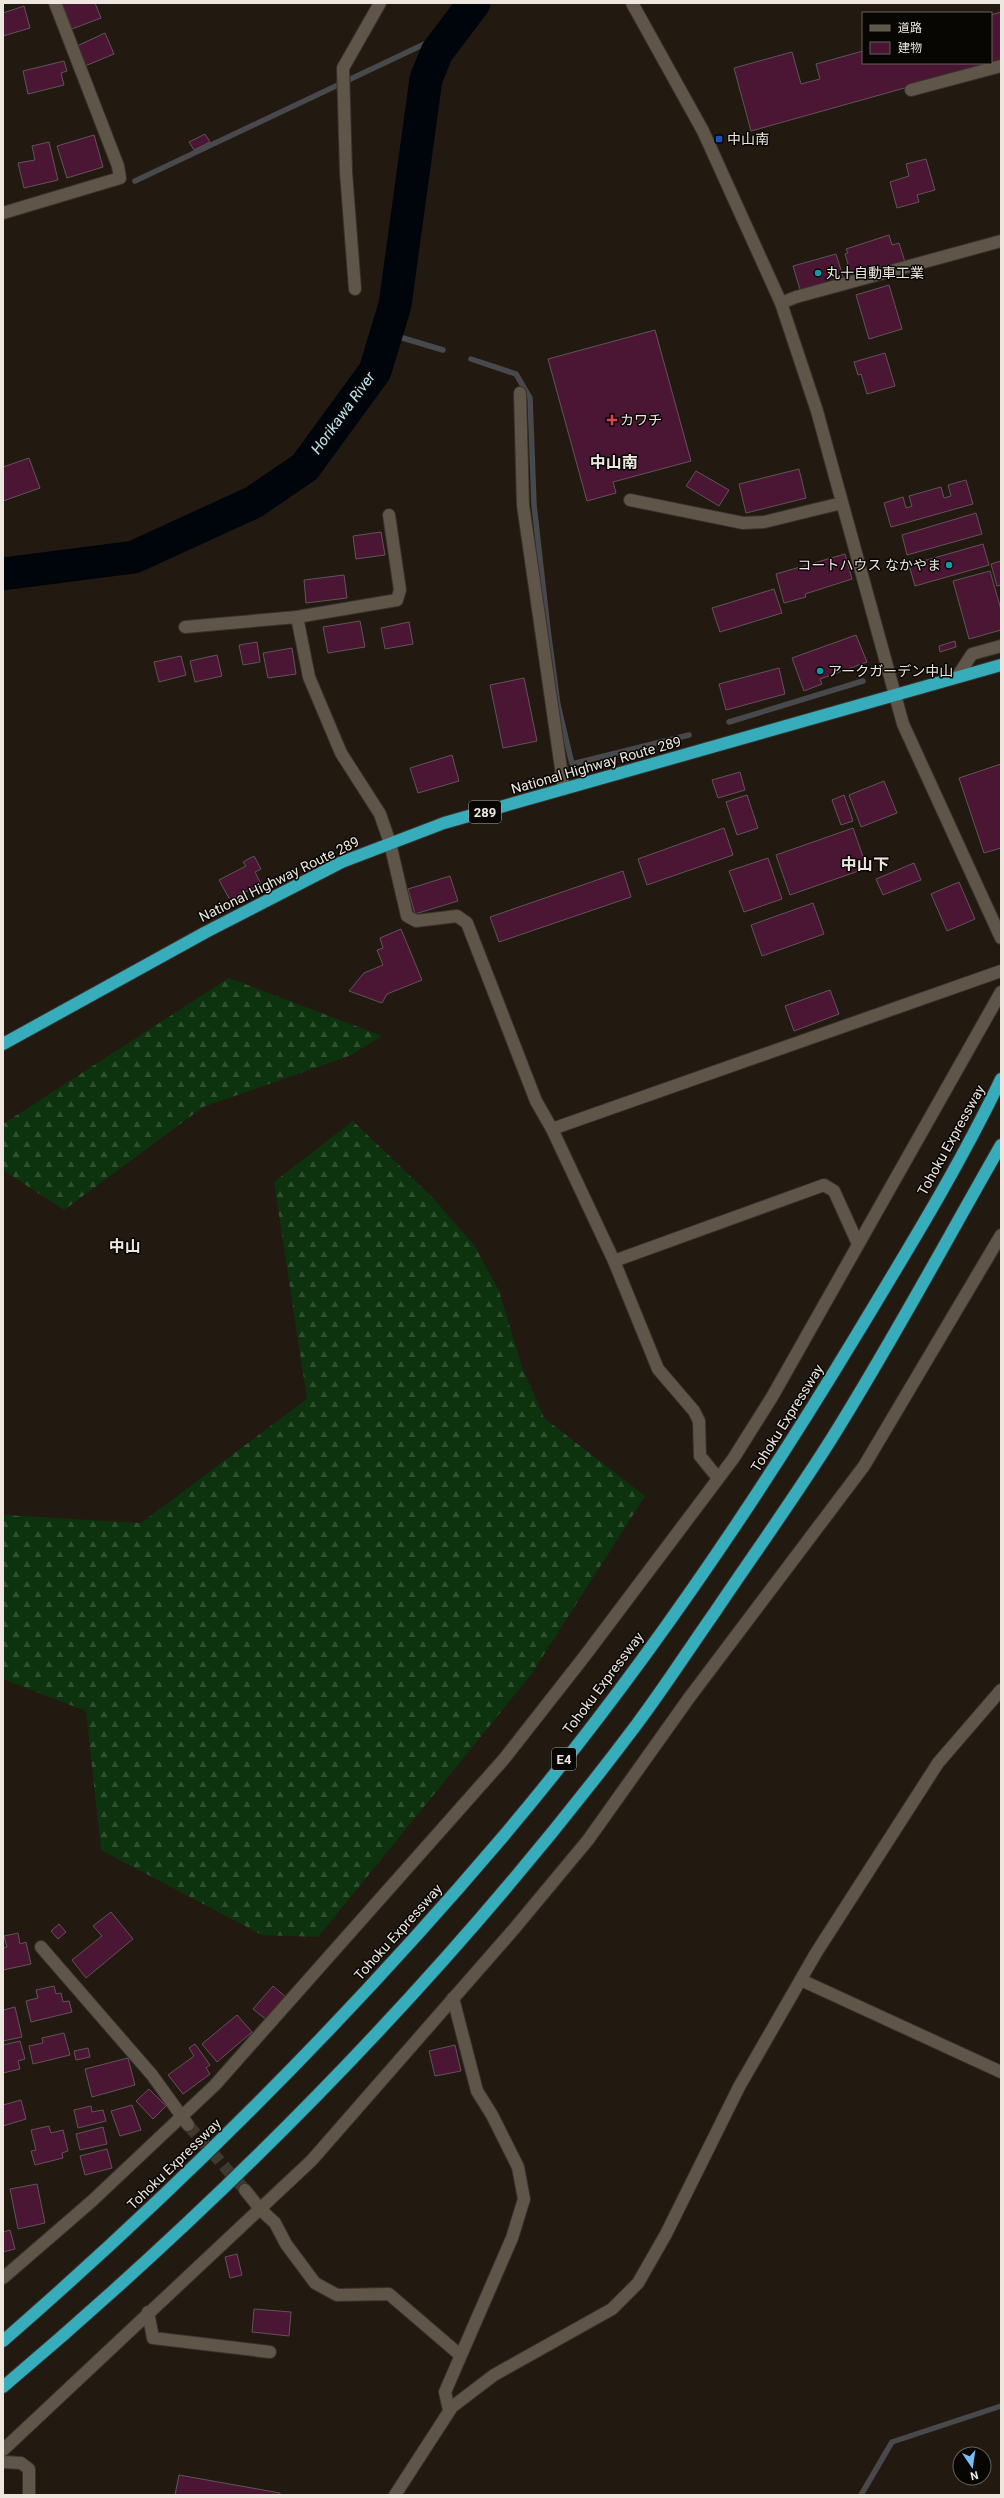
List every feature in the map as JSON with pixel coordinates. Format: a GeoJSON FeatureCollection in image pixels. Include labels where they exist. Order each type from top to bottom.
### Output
{"type":"FeatureCollection","features":[{"type":"Feature","properties":{"kind":"highway","name":"National Highway Route 289"},"geometry":{"type":"LineString","coordinates":[[3,1044],[206,932],[342,862],[390,842],[444,823],[895,696],[957,677],[1001,666]]}},
{"type":"Feature","properties":{"kind":"highway","name":"Tohoku Expressway"},"geometry":{"type":"LineString","coordinates":[[3,2341],[164,2196],[276,2085],[353,2005],[503,1837],[608,1704],[710,1562],[801,1427],[938,1195],[1001,1079]]}},
{"type":"Feature","properties":{"kind":"highway","name":"E4"},"geometry":{"type":"LineString","coordinates":[[3,2387],[65,2334],[189,2222],[302,2110],[420,1987],[532,1856],[638,1723],[831,1440],[907,1313],[1001,1145]]}},
{"type":"Feature","properties":{"kind":"street"},"geometry":{"type":"LineString","coordinates":[[3,213],[120,178],[118,166],[55,3]]}},
{"type":"Feature","properties":{"kind":"street"},"geometry":{"type":"LineString","coordinates":[[355,289],[346,172],[344,68],[380,3]]}},
{"type":"Feature","properties":{"kind":"street"},"geometry":{"type":"LineString","coordinates":[[632,3],[703,130],[781,303],[818,411],[903,724],[1001,938]]}},
{"type":"Feature","properties":{"kind":"street"},"geometry":{"type":"LineString","coordinates":[[911,90],[1001,66]]}},
{"type":"Feature","properties":{"kind":"street"},"geometry":{"type":"LineString","coordinates":[[781,303],[796,297],[1001,241]]}},
{"type":"Feature","properties":{"kind":"street"},"geometry":{"type":"LineString","coordinates":[[520,393],[523,505],[564,789]]}},
{"type":"Feature","properties":{"kind":"street"},"geometry":{"type":"LineString","coordinates":[[630,500],[743,523],[764,522],[842,503]]}},
{"type":"Feature","properties":{"kind":"street"},"geometry":{"type":"LineString","coordinates":[[185,627],[297,617],[397,600],[400,590],[389,515]]}},
{"type":"Feature","properties":{"kind":"street"},"geometry":{"type":"LineString","coordinates":[[297,617],[309,677],[341,753],[380,814],[390,842],[407,916],[416,921],[457,916],[467,924],[536,1101],[552,1129],[614,1261],[658,1368],[694,1411],[699,1421],[700,1456],[718,1478]]}},
{"type":"Feature","properties":{"kind":"street"},"geometry":{"type":"LineString","coordinates":[[957,677],[972,654],[1001,646]]}},
{"type":"Feature","properties":{"kind":"street"},"geometry":{"type":"LineString","coordinates":[[552,1129],[1001,971]]}},
{"type":"Feature","properties":{"kind":"street"},"geometry":{"type":"LineString","coordinates":[[3,2278],[185,2121],[215,2085],[504,1759],[584,1657],[733,1458],[772,1397],[1001,992]]}},
{"type":"Feature","properties":{"kind":"street"},"geometry":{"type":"LineString","coordinates":[[614,1261],[824,1185],[834,1191],[858,1244]]}},
{"type":"Feature","properties":{"kind":"street"},"geometry":{"type":"LineString","coordinates":[[3,2450],[233,2232],[260,2210],[312,2160],[588,1840],[689,1698],[864,1466],[1001,1235]]}},
{"type":"Feature","properties":{"kind":"street"},"geometry":{"type":"LineString","coordinates":[[395,2495],[449,2410],[494,2375],[612,2309],[638,2283],[666,2234],[738,2087],[801,1980],[938,1763],[1001,1690]]}},
{"type":"Feature","properties":{"kind":"street"},"geometry":{"type":"LineString","coordinates":[[41,1947],[152,2075],[185,2121]]}},
{"type":"Feature","properties":{"kind":"street"},"geometry":{"type":"LineString","coordinates":[[801,1980],[1001,2072]]}},
{"type":"Feature","properties":{"kind":"street"},"geometry":{"type":"LineString","coordinates":[[449,2410],[445,2392],[512,2238],[524,2199],[518,2167],[492,2114],[477,2091],[453,1998]]}},
{"type":"Feature","properties":{"kind":"street"},"geometry":{"type":"LineString","coordinates":[[245,2190],[260,2210],[275,2223],[286,2244],[315,2283],[337,2295],[389,2294],[460,2356]]}},
{"type":"Feature","properties":{"kind":"street"},"geometry":{"type":"LineString","coordinates":[[148,2312],[153,2338],[270,2352]]}},
{"type":"Feature","properties":{"kind":"street"},"geometry":{"type":"LineString","coordinates":[[3,2462],[21,2463],[29,2469],[29,2495]]}},
{"type":"Feature","properties":{"kind":"green space"},"geometry":{"type":"Polygon","coordinates":[[[229,978],[382,1036],[349,1056],[203,1107],[64,1210],[3,1170],[3,1124],[229,978]]]}},
{"type":"Feature","properties":{"kind":"green space"},"geometry":{"type":"Polygon","coordinates":[[[353,1121],[434,1199],[474,1245],[499,1291],[522,1367],[544,1418],[645,1496],[530,1676],[318,1937],[262,1935],[101,1850],[86,1711],[3,1679],[3,1515],[141,1523],[307,1399],[274,1182],[353,1121]]]}},
{"type":"Feature","properties":{"kind":"building"},"geometry":{"type":"Polygon","coordinates":[[[62,3],[95,3],[101,18],[72,29],[62,3]]]}},
{"type":"Feature","properties":{"kind":"building"},"geometry":{"type":"Polygon","coordinates":[[[24,6],[30,28],[3,36],[3,13],[24,6]]]}},
{"type":"Feature","properties":{"kind":"building"},"geometry":{"type":"Polygon","coordinates":[[[1001,12],[1001,61],[992,64],[992,15],[1001,12]]]}},
{"type":"Feature","properties":{"kind":"building"},"geometry":{"type":"Polygon","coordinates":[[[105,33],[114,54],[85,66],[77,46],[105,33]]]}},
{"type":"Feature","properties":{"kind":"building"},"geometry":{"type":"Polygon","coordinates":[[[862,51],[862,64],[990,64],[751,131],[734,68],[792,52],[801,84],[820,79],[816,64],[862,51]]]}},
{"type":"Feature","properties":{"kind":"building"},"geometry":{"type":"Polygon","coordinates":[[[64,61],[67,71],[61,73],[64,85],[28,94],[23,71],[64,61]]]}},
{"type":"Feature","properties":{"kind":"building"},"geometry":{"type":"Polygon","coordinates":[[[205,134],[210,142],[194,150],[189,142],[205,134]]]}},
{"type":"Feature","properties":{"kind":"building"},"geometry":{"type":"Polygon","coordinates":[[[94,135],[103,167],[67,178],[57,146],[94,135]]]}},
{"type":"Feature","properties":{"kind":"building"},"geometry":{"type":"Polygon","coordinates":[[[49,142],[58,180],[24,188],[18,163],[35,160],[32,146],[49,142]]]}},
{"type":"Feature","properties":{"kind":"building"},"geometry":{"type":"Polygon","coordinates":[[[926,159],[935,190],[917,195],[919,202],[897,208],[890,182],[909,176],[906,164],[926,159]]]}},
{"type":"Feature","properties":{"kind":"building"},"geometry":{"type":"Polygon","coordinates":[[[889,235],[892,245],[899,243],[905,262],[850,279],[846,265],[848,264],[845,254],[848,253],[846,249],[889,235]]]}},
{"type":"Feature","properties":{"kind":"building","name":"丸十自動車工業"},"geometry":{"type":"Polygon","coordinates":[[[836,254],[844,280],[801,293],[793,266],[836,254]]]}},
{"type":"Feature","properties":{"kind":"building"},"geometry":{"type":"Polygon","coordinates":[[[889,285],[902,329],[869,339],[856,295],[889,285]]]}},
{"type":"Feature","properties":{"kind":"building"},"geometry":{"type":"Polygon","coordinates":[[[655,330],[691,461],[613,482],[616,493],[587,501],[548,359],[655,330]]]}},
{"type":"Feature","properties":{"kind":"building"},"geometry":{"type":"Polygon","coordinates":[[[885,353],[895,386],[867,394],[861,374],[858,375],[854,362],[885,353]]]}},
{"type":"Feature","properties":{"kind":"building"},"geometry":{"type":"Polygon","coordinates":[[[29,458],[40,488],[3,501],[3,467],[29,458]]]}},
{"type":"Feature","properties":{"kind":"building"},"geometry":{"type":"Polygon","coordinates":[[[799,469],[806,498],[746,513],[739,484],[799,469]]]}},
{"type":"Feature","properties":{"kind":"building"},"geometry":{"type":"Polygon","coordinates":[[[696,471],[729,490],[719,506],[686,486],[696,471]]]}},
{"type":"Feature","properties":{"kind":"building"},"geometry":{"type":"Polygon","coordinates":[[[966,480],[973,504],[891,527],[884,503],[903,497],[906,508],[912,506],[909,496],[941,487],[944,498],[951,496],[948,485],[966,480]]]}},
{"type":"Feature","properties":{"kind":"building","name":"コートハウス なかやま"},"geometry":{"type":"Polygon","coordinates":[[[976,513],[982,534],[907,555],[902,535],[976,513]]]}},
{"type":"Feature","properties":{"kind":"building"},"geometry":{"type":"Polygon","coordinates":[[[381,532],[385,555],[356,559],[353,536],[381,532]]]}},
{"type":"Feature","properties":{"kind":"building","name":"コートハウス なかやま"},"geometry":{"type":"Polygon","coordinates":[[[983,544],[989,565],[915,586],[909,565],[983,544]]]}},
{"type":"Feature","properties":{"kind":"building"},"geometry":{"type":"Polygon","coordinates":[[[845,554],[852,579],[805,594],[806,597],[784,603],[776,574],[845,554]]]}},
{"type":"Feature","properties":{"kind":"building"},"geometry":{"type":"Polygon","coordinates":[[[1001,561],[1001,585],[997,586],[991,564],[1001,561]]]}},
{"type":"Feature","properties":{"kind":"building"},"geometry":{"type":"Polygon","coordinates":[[[990,571],[1001,610],[1001,630],[969,639],[953,581],[990,571]]]}},
{"type":"Feature","properties":{"kind":"building"},"geometry":{"type":"Polygon","coordinates":[[[344,575],[347,598],[306,603],[304,580],[344,575]]]}},
{"type":"Feature","properties":{"kind":"building"},"geometry":{"type":"Polygon","coordinates":[[[774,589],[782,613],[720,632],[712,608],[774,589]]]}},
{"type":"Feature","properties":{"kind":"building"},"geometry":{"type":"Polygon","coordinates":[[[360,621],[365,647],[328,653],[323,627],[360,621]]]}},
{"type":"Feature","properties":{"kind":"building"},"geometry":{"type":"Polygon","coordinates":[[[409,622],[413,644],[385,649],[381,628],[409,622]]]}},
{"type":"Feature","properties":{"kind":"building","name":"アークガーデン中山"},"geometry":{"type":"Polygon","coordinates":[[[856,635],[867,662],[820,679],[822,684],[804,691],[792,658],[856,635]]]}},
{"type":"Feature","properties":{"kind":"building"},"geometry":{"type":"Polygon","coordinates":[[[955,641],[956,647],[940,652],[939,646],[955,641]]]}},
{"type":"Feature","properties":{"kind":"building"},"geometry":{"type":"Polygon","coordinates":[[[257,642],[260,662],[243,665],[239,645],[257,642]]]}},
{"type":"Feature","properties":{"kind":"building"},"geometry":{"type":"Polygon","coordinates":[[[292,648],[296,674],[268,678],[263,653],[292,648]]]}},
{"type":"Feature","properties":{"kind":"building"},"geometry":{"type":"Polygon","coordinates":[[[217,655],[222,676],[195,682],[190,661],[217,655]]]}},
{"type":"Feature","properties":{"kind":"building"},"geometry":{"type":"Polygon","coordinates":[[[181,656],[186,675],[159,682],[154,662],[181,656]]]}},
{"type":"Feature","properties":{"kind":"building"},"geometry":{"type":"Polygon","coordinates":[[[779,668],[785,694],[726,710],[719,684],[779,668]]]}},
{"type":"Feature","properties":{"kind":"building"},"geometry":{"type":"Polygon","coordinates":[[[524,678],[537,741],[503,748],[490,685],[524,678]]]}},
{"type":"Feature","properties":{"kind":"building"},"geometry":{"type":"Polygon","coordinates":[[[452,755],[459,781],[418,793],[410,768],[452,755]]]}},
{"type":"Feature","properties":{"kind":"building"},"geometry":{"type":"Polygon","coordinates":[[[1001,764],[1001,848],[984,853],[959,778],[1001,764]]]}},
{"type":"Feature","properties":{"kind":"building"},"geometry":{"type":"Polygon","coordinates":[[[740,772],[745,790],[718,798],[712,780],[740,772]]]}},
{"type":"Feature","properties":{"kind":"building"},"geometry":{"type":"Polygon","coordinates":[[[884,781],[897,813],[861,827],[849,795],[884,781]]]}},
{"type":"Feature","properties":{"kind":"building"},"geometry":{"type":"Polygon","coordinates":[[[747,795],[758,828],[737,835],[726,802],[747,795]]]}},
{"type":"Feature","properties":{"kind":"building"},"geometry":{"type":"Polygon","coordinates":[[[844,795],[853,821],[841,825],[832,800],[844,795]]]}},
{"type":"Feature","properties":{"kind":"building"},"geometry":{"type":"Polygon","coordinates":[[[724,828],[733,855],[647,885],[638,859],[724,828]]]}},
{"type":"Feature","properties":{"kind":"building"},"geometry":{"type":"Polygon","coordinates":[[[853,828],[867,868],[790,895],[776,855],[853,828]]]}},
{"type":"Feature","properties":{"kind":"building"},"geometry":{"type":"Polygon","coordinates":[[[254,856],[261,869],[255,872],[261,884],[230,900],[219,880],[246,866],[243,862],[254,856]]]}},
{"type":"Feature","properties":{"kind":"building"},"geometry":{"type":"Polygon","coordinates":[[[768,858],[782,899],[744,912],[729,871],[768,858]]]}},
{"type":"Feature","properties":{"kind":"building"},"geometry":{"type":"Polygon","coordinates":[[[914,863],[921,880],[883,895],[876,879],[914,863]]]}},
{"type":"Feature","properties":{"kind":"building"},"geometry":{"type":"Polygon","coordinates":[[[623,871],[631,897],[499,942],[490,917],[623,871]]]}},
{"type":"Feature","properties":{"kind":"building"},"geometry":{"type":"Polygon","coordinates":[[[450,876],[458,901],[415,914],[408,889],[450,876]]]}},
{"type":"Feature","properties":{"kind":"building"},"geometry":{"type":"Polygon","coordinates":[[[959,882],[975,919],[947,931],[931,894],[959,882]]]}},
{"type":"Feature","properties":{"kind":"building"},"geometry":{"type":"Polygon","coordinates":[[[813,903],[824,934],[762,956],[751,925],[813,903]]]}},
{"type":"Feature","properties":{"kind":"building"},"geometry":{"type":"Polygon","coordinates":[[[401,929],[422,980],[387,994],[382,1003],[349,991],[364,973],[383,965],[377,950],[383,948],[380,938],[401,929]]]}},
{"type":"Feature","properties":{"kind":"building"},"geometry":{"type":"Polygon","coordinates":[[[830,990],[839,1014],[794,1031],[785,1006],[830,990]]]}},
{"type":"Feature","properties":{"kind":"building"},"geometry":{"type":"Polygon","coordinates":[[[111,1912],[133,1939],[86,1978],[72,1960],[102,1936],[93,1926],[111,1912]]]}},
{"type":"Feature","properties":{"kind":"building"},"geometry":{"type":"Polygon","coordinates":[[[59,1924],[66,1932],[58,1939],[51,1931],[59,1924]]]}},
{"type":"Feature","properties":{"kind":"building"},"geometry":{"type":"Polygon","coordinates":[[[18,1933],[20,1944],[26,1942],[31,1964],[3,1970],[3,1948],[7,1947],[4,1936],[18,1933]]]}},
{"type":"Feature","properties":{"kind":"building"},"geometry":{"type":"Polygon","coordinates":[[[54,1986],[56,1994],[61,1993],[63,2002],[69,2001],[72,2012],[31,2022],[26,2001],[38,1998],[36,1990],[54,1986]]]}},
{"type":"Feature","properties":{"kind":"building"},"geometry":{"type":"Polygon","coordinates":[[[273,1986],[288,1999],[268,2021],[253,2009],[273,1986]]]}},
{"type":"Feature","properties":{"kind":"building"},"geometry":{"type":"Polygon","coordinates":[[[15,2007],[22,2037],[3,2041],[3,2010],[15,2007]]]}},
{"type":"Feature","properties":{"kind":"building"},"geometry":{"type":"Polygon","coordinates":[[[237,2015],[252,2032],[217,2062],[202,2044],[237,2015]]]}},
{"type":"Feature","properties":{"kind":"building"},"geometry":{"type":"Polygon","coordinates":[[[64,2033],[70,2055],[33,2064],[29,2046],[43,2043],[42,2038],[64,2033]]]}},
{"type":"Feature","properties":{"kind":"building"},"geometry":{"type":"Polygon","coordinates":[[[20,2041],[25,2059],[18,2061],[20,2069],[3,2073],[3,2045],[20,2041]]]}},
{"type":"Feature","properties":{"kind":"building"},"geometry":{"type":"Polygon","coordinates":[[[195,2044],[210,2065],[206,2068],[210,2074],[183,2094],[168,2075],[194,2056],[189,2048],[195,2044]]]}},
{"type":"Feature","properties":{"kind":"building"},"geometry":{"type":"Polygon","coordinates":[[[455,2045],[461,2071],[435,2076],[429,2051],[455,2045]]]}},
{"type":"Feature","properties":{"kind":"building"},"geometry":{"type":"Polygon","coordinates":[[[88,2048],[90,2057],[76,2060],[74,2051],[88,2048]]]}},
{"type":"Feature","properties":{"kind":"building"},"geometry":{"type":"Polygon","coordinates":[[[128,2058],[135,2085],[92,2097],[85,2069],[128,2058]]]}},
{"type":"Feature","properties":{"kind":"building"},"geometry":{"type":"Polygon","coordinates":[[[149,2089],[166,2106],[153,2119],[136,2101],[149,2089]]]}},
{"type":"Feature","properties":{"kind":"building"},"geometry":{"type":"Polygon","coordinates":[[[21,2100],[26,2119],[3,2126],[3,2105],[21,2100]]]}},
{"type":"Feature","properties":{"kind":"building"},"geometry":{"type":"Polygon","coordinates":[[[132,2105],[141,2130],[120,2136],[111,2111],[132,2105]]]}},
{"type":"Feature","properties":{"kind":"building"},"geometry":{"type":"Polygon","coordinates":[[[91,2106],[92,2112],[103,2110],[106,2121],[78,2128],[74,2110],[91,2106]]]}},
{"type":"Feature","properties":{"kind":"building"},"geometry":{"type":"Polygon","coordinates":[[[49,2126],[51,2133],[63,2130],[68,2151],[62,2153],[63,2158],[35,2165],[31,2151],[36,2150],[31,2130],[49,2126]]]}},
{"type":"Feature","properties":{"kind":"building"},"geometry":{"type":"Polygon","coordinates":[[[103,2127],[107,2144],[80,2150],[76,2134],[103,2127]]]}},
{"type":"Feature","properties":{"kind":"building"},"geometry":{"type":"Polygon","coordinates":[[[107,2149],[112,2168],[85,2175],[80,2156],[107,2149]]]}},
{"type":"Feature","properties":{"kind":"building"},"geometry":{"type":"Polygon","coordinates":[[[37,2184],[45,2223],[18,2229],[10,2189],[37,2184]]]}},
{"type":"Feature","properties":{"kind":"building"},"geometry":{"type":"Polygon","coordinates":[[[10,2230],[15,2249],[3,2252],[3,2232],[10,2230]]]}},
{"type":"Feature","properties":{"kind":"building"},"geometry":{"type":"Polygon","coordinates":[[[237,2254],[242,2275],[230,2278],[225,2257],[237,2254]]]}},
{"type":"Feature","properties":{"kind":"building"},"geometry":{"type":"Polygon","coordinates":[[[254,2309],[291,2312],[289,2336],[252,2332],[254,2309]]]}},
{"type":"Feature","properties":{"kind":"building"},"geometry":{"type":"Polygon","coordinates":[[[179,2475],[280,2493],[280,2495],[175,2495],[179,2475]]]}},
{"type":"Feature","properties":{"kind":"waterway","name":"Horikawa River"},"geometry":{"type":"LineString","coordinates":[[3,574],[134,557],[254,502],[305,467],[375,371],[395,305],[426,79],[437,52],[474,3]]}},
{"type":"Feature","properties":{"kind":"waterway"},"geometry":{"type":"LineString","coordinates":[[135,181],[454,30]]}},
{"type":"Feature","properties":{"kind":"waterway"},"geometry":{"type":"LineString","coordinates":[[386,333],[443,350]]}},
{"type":"Feature","properties":{"kind":"waterway"},"geometry":{"type":"LineString","coordinates":[[471,359],[516,374],[530,398],[534,505],[548,630],[558,705],[572,764],[689,735]]}},
{"type":"Feature","properties":{"kind":"waterway"},"geometry":{"type":"LineString","coordinates":[[729,722],[863,681]]}},
{"type":"Feature","properties":{"kind":"waterway"},"geometry":{"type":"LineString","coordinates":[[861,2495],[892,2442],[1001,2406]]}},
{"type":"Feature","properties":{"kind":"tunnel"},"geometry":{"type":"LineString","coordinates":[[188,2125],[245,2190]]}},
{"type":"Feature","properties":{"kind":"place","name":"中山南"},"geometry":{"type":"Point","coordinates":[719,139]}},
{"type":"Feature","properties":{"kind":"place","name":"丸十自動車工業"},"geometry":{"type":"Point","coordinates":[818,273]}},
{"type":"Feature","properties":{"kind":"place","name":"カワチ"},"geometry":{"type":"Point","coordinates":[612,420]}},
{"type":"Feature","properties":{"kind":"place","name":"コートハウス なかやま"},"geometry":{"type":"Point","coordinates":[949,565]}},
{"type":"Feature","properties":{"kind":"place","name":"アークガーデン中山"},"geometry":{"type":"Point","coordinates":[820,671]}},
{"type":"Feature","properties":{"kind":"district","name":"中山南"},"geometry":{"type":"Point","coordinates":[614,462]}},
{"type":"Feature","properties":{"kind":"district","name":"中山下"},"geometry":{"type":"Point","coordinates":[865,864]}},
{"type":"Feature","properties":{"kind":"district","name":"中山"},"geometry":{"type":"Point","coordinates":[125,1246]}}]}
